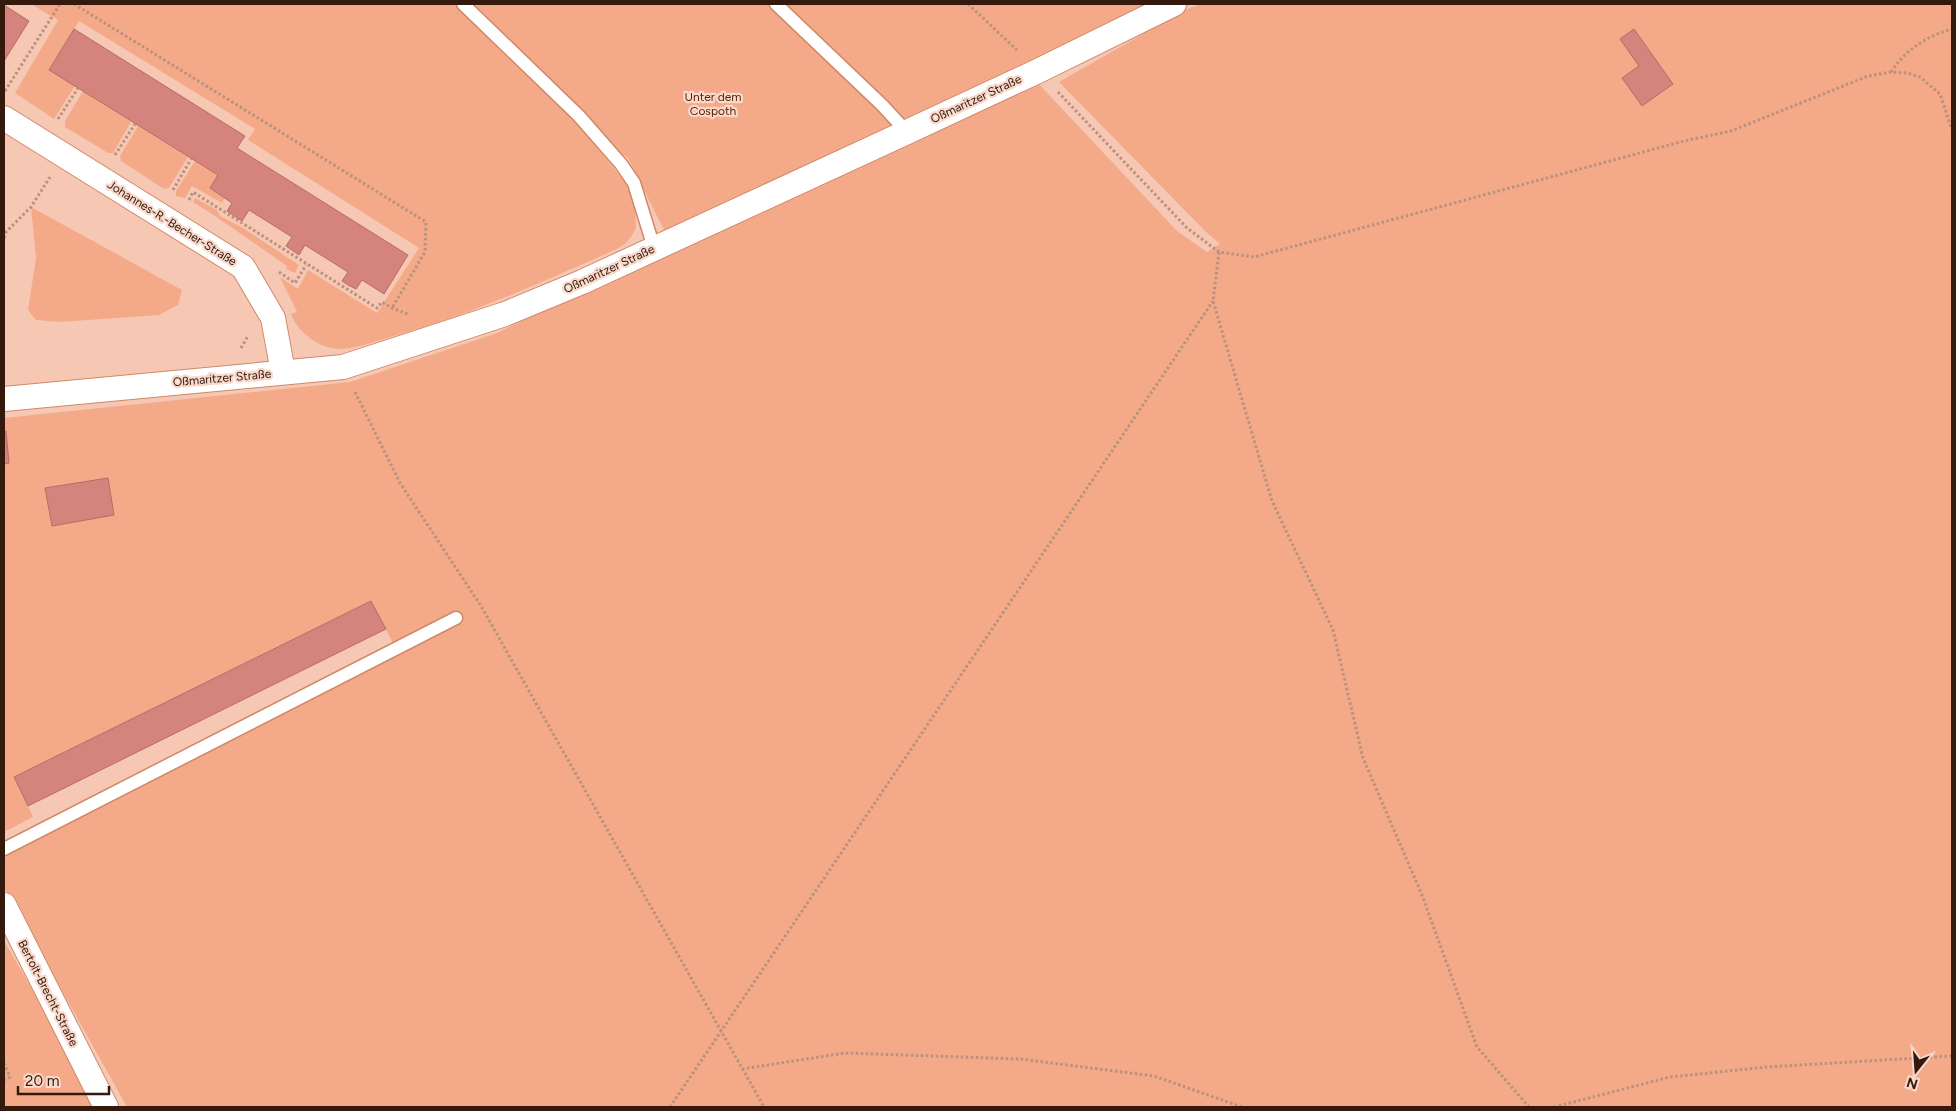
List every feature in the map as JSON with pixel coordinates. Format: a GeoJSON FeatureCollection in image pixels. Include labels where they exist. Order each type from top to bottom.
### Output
{"type":"FeatureCollection","features":[{"type":"Feature","properties":{"kind":"street","name":"Oßmaritzer Straße"},"geometry":{"type":"LineString","coordinates":[[4,399],[343,367],[456,331],[531,304],[582,282],[907,132],[1038,71],[1160,6]]}},
{"type":"Feature","properties":{"kind":"street","name":"Johannes-R.-Becher-Straße"},"geometry":{"type":"LineString","coordinates":[[4,118],[243,267],[273,318],[283,372]]}},
{"type":"Feature","properties":{"kind":"street","name":"Bertolt-Brecht-Straße"},"geometry":{"type":"LineString","coordinates":[[4,905],[106,1107]]}},
{"type":"Feature","properties":{"kind":"lane"},"geometry":{"type":"LineString","coordinates":[[463,4],[580,116],[621,164],[634,183],[654,248]]}},
{"type":"Feature","properties":{"kind":"lane"},"geometry":{"type":"LineString","coordinates":[[776,4],[882,105],[907,132]]}},
{"type":"Feature","properties":{"kind":"lane"},"geometry":{"type":"LineString","coordinates":[[4,849],[456,618]]}},
{"type":"Feature","properties":{"kind":"path"},"geometry":{"type":"LineString","coordinates":[[4,94],[60,4]]}},
{"type":"Feature","properties":{"kind":"path"},"geometry":{"type":"LineString","coordinates":[[74,4],[426,222],[425,252],[392,308]]}},
{"type":"Feature","properties":{"kind":"path"},"geometry":{"type":"LineString","coordinates":[[968,4],[1038,71],[1187,228],[1219,252],[1254,257],[1675,144],[1731,131],[1868,76],[1891,72],[1907,73],[1920,77],[1940,94],[1952,130]]}},
{"type":"Feature","properties":{"kind":"path"},"geometry":{"type":"LineString","coordinates":[[1891,72],[1901,56],[1919,43],[1952,29]]}},
{"type":"Feature","properties":{"kind":"path"},"geometry":{"type":"LineString","coordinates":[[54,126],[78,88]]}},
{"type":"Feature","properties":{"kind":"path"},"geometry":{"type":"LineString","coordinates":[[110,162],[135,124]]}},
{"type":"Feature","properties":{"kind":"path"},"geometry":{"type":"LineString","coordinates":[[169,197],[191,158]]}},
{"type":"Feature","properties":{"kind":"path"},"geometry":{"type":"LineString","coordinates":[[184,207],[193,192],[377,308],[382,302],[392,308],[456,331]]}},
{"type":"Feature","properties":{"kind":"path"},"geometry":{"type":"LineString","coordinates":[[4,238],[6,232],[31,207]]}},
{"type":"Feature","properties":{"kind":"path"},"geometry":{"type":"LineString","coordinates":[[1219,252],[1213,301],[1272,501],[1333,630],[1363,758],[1422,896],[1477,1047],[1528,1107]]}},
{"type":"Feature","properties":{"kind":"path"},"geometry":{"type":"LineString","coordinates":[[274,269],[295,283],[306,265]]}},
{"type":"Feature","properties":{"kind":"path"},"geometry":{"type":"LineString","coordinates":[[670,1107],[1213,301]]}},
{"type":"Feature","properties":{"kind":"path"},"geometry":{"type":"LineString","coordinates":[[237,353],[246,341],[248,333]]}},
{"type":"Feature","properties":{"kind":"path"},"geometry":{"type":"LineString","coordinates":[[343,367],[400,482],[482,606],[764,1107]]}},
{"type":"Feature","properties":{"kind":"path"},"geometry":{"type":"LineString","coordinates":[[742,1069],[845,1053],[1020,1059],[1154,1076],[1242,1107]]}},
{"type":"Feature","properties":{"kind":"path"},"geometry":{"type":"LineString","coordinates":[[1554,1107],[1670,1078],[1766,1067],[1952,1056]]}},
{"type":"Feature","properties":{"kind":"path"},"geometry":{"type":"LineString","coordinates":[[4,1063],[10,1077],[4,1080]]}},
{"type":"Feature","properties":{"kind":"green space","name":"Unter dem Cospoth"},"geometry":{"type":"Polygon","coordinates":[[[31,4],[1150,4],[896,131],[667,236],[628,158],[573,118],[628,186],[635,208],[636,228],[626,243],[617,249],[481,307],[425,327],[355,347],[333,349],[311,339],[294,321],[291,314],[297,312],[280,277],[298,289],[308,270],[377,313],[419,248],[248,140],[255,129],[79,21],[49,70],[75,86],[54,119],[15,93],[58,20],[31,4]]]}},
{"type":"Feature","properties":{"kind":"green space"},"geometry":{"type":"Polygon","coordinates":[[[1200,4],[1952,4],[1952,1107],[127,1107],[4,887],[4,855],[395,647],[371,601],[14,777],[33,817],[4,832],[4,418],[350,382],[497,333],[1034,79],[1177,231],[1207,252],[1220,244],[1059,82],[1185,10],[1200,4]]]}},
{"type":"Feature","properties":{"kind":"green space"},"geometry":{"type":"Polygon","coordinates":[[[83,91],[131,122],[113,153],[108,153],[65,127],[65,121],[83,91]]]}},
{"type":"Feature","properties":{"kind":"green space"},"geometry":{"type":"Polygon","coordinates":[[[138,126],[188,157],[169,188],[164,189],[121,161],[120,156],[138,126]]]}},
{"type":"Feature","properties":{"kind":"green space"},"geometry":{"type":"Polygon","coordinates":[[[195,161],[218,175],[210,188],[225,198],[222,203],[192,186],[185,198],[176,196],[176,191],[195,161]]]}},
{"type":"Feature","properties":{"kind":"green space"},"geometry":{"type":"Polygon","coordinates":[[[195,198],[217,210],[220,216],[243,228],[299,265],[295,273],[286,269],[287,266],[193,202],[195,198]]]}},
{"type":"Feature","properties":{"kind":"green space"},"geometry":{"type":"Polygon","coordinates":[[[31,207],[182,290],[178,305],[159,315],[60,322],[36,320],[28,310],[36,258],[31,207]]]}},
{"type":"Feature","properties":{"kind":"green space"},"geometry":{"type":"Polygon","coordinates":[[[4,941],[92,1092],[97,1107],[4,1107],[4,941]]]}},
{"type":"Feature","properties":{"kind":"building"},"geometry":{"type":"Polygon","coordinates":[[[4,5],[29,21],[4,61],[4,5]]]}},
{"type":"Feature","properties":{"kind":"building"},"geometry":{"type":"Polygon","coordinates":[[[74,29],[245,136],[237,148],[408,255],[384,294],[362,280],[356,289],[348,285],[342,281],[348,272],[305,245],[299,255],[286,246],[292,237],[249,210],[242,221],[227,211],[232,203],[210,188],[218,175],[49,70],[74,29]]]}},
{"type":"Feature","properties":{"kind":"building"},"geometry":{"type":"Polygon","coordinates":[[[1634,29],[1673,84],[1642,106],[1622,78],[1639,66],[1620,39],[1634,29]]]}},
{"type":"Feature","properties":{"kind":"building"},"geometry":{"type":"Polygon","coordinates":[[[6,431],[9,463],[4,464],[4,432],[6,431]]]}},
{"type":"Feature","properties":{"kind":"building"},"geometry":{"type":"Polygon","coordinates":[[[108,478],[114,515],[52,526],[45,488],[108,478]]]}},
{"type":"Feature","properties":{"kind":"building"},"geometry":{"type":"Polygon","coordinates":[[[371,601],[386,629],[28,806],[14,777],[371,601]]]}}]}
